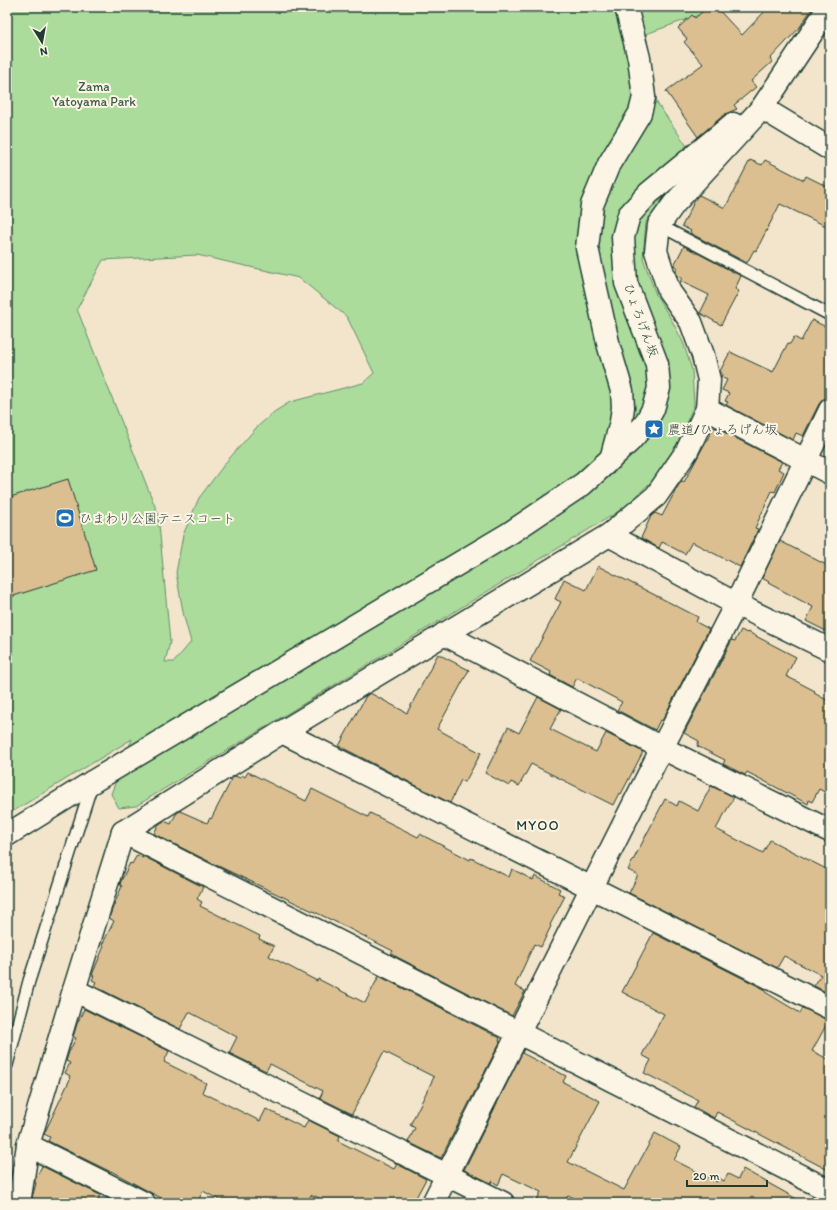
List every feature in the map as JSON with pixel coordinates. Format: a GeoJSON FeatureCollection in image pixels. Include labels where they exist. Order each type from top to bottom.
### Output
{"type":"FeatureCollection","features":[{"type":"Feature","properties":{"kind":"street"},"geometry":{"type":"LineString","coordinates":[[610,460],[621,422],[623,407],[622,391],[609,347],[587,248],[592,205],[609,164],[640,113],[644,97],[639,58],[626,7]]}},
{"type":"Feature","properties":{"kind":"street"},"geometry":{"type":"LineString","coordinates":[[19,1203],[28,1145],[123,832],[282,732],[609,534],[656,496],[688,451],[707,409],[709,380],[703,355],[691,322],[669,291],[656,251],[659,224],[674,204],[762,108],[829,7]]}},
{"type":"Feature","properties":{"kind":"street"},"geometry":{"type":"LineString","coordinates":[[762,108],[830,149]]}},
{"type":"Feature","properties":{"kind":"street","name":"ひょろげん坂"},"geometry":{"type":"LineString","coordinates":[[7,835],[92,782],[510,533],[583,484],[629,442],[645,424],[653,409],[659,388],[658,364],[626,283],[623,237],[629,215],[649,193],[733,123],[762,108]]}},
{"type":"Feature","properties":{"kind":"street"},"geometry":{"type":"LineString","coordinates":[[707,409],[830,473]]}},
{"type":"Feature","properties":{"kind":"street"},"geometry":{"type":"LineString","coordinates":[[433,1203],[736,604],[830,410]]}},
{"type":"Feature","properties":{"kind":"street"},"geometry":{"type":"LineString","coordinates":[[609,534],[736,604],[830,650]]}},
{"type":"Feature","properties":{"kind":"street"},"geometry":{"type":"LineString","coordinates":[[444,634],[662,748],[830,831]]}},
{"type":"Feature","properties":{"kind":"street"},"geometry":{"type":"LineString","coordinates":[[282,732],[830,1008]]}},
{"type":"Feature","properties":{"kind":"street"},"geometry":{"type":"LineString","coordinates":[[123,832],[830,1191]]}},
{"type":"Feature","properties":{"kind":"street"},"geometry":{"type":"LineString","coordinates":[[74,990],[503,1203]]}},
{"type":"Feature","properties":{"kind":"street"},"geometry":{"type":"LineString","coordinates":[[28,1145],[144,1203]]}},
{"type":"Feature","properties":{"kind":"lane"},"geometry":{"type":"LineString","coordinates":[[659,224],[830,315]]}},
{"type":"Feature","properties":{"kind":"lane"},"geometry":{"type":"LineString","coordinates":[[7,1065],[9,1048],[29,981],[92,782]]}},
{"type":"Feature","properties":{"kind":"green space","name":"Zama Yatoyama Park"},"geometry":{"type":"Polygon","coordinates":[[[7,7],[721,7],[646,34],[657,103],[698,162],[665,196],[646,222],[643,258],[656,295],[683,342],[692,370],[694,405],[677,444],[653,480],[624,508],[136,806],[119,808],[111,794],[132,739],[7,815],[7,7]],[[197,255],[103,260],[77,309],[158,514],[170,642],[165,662],[174,662],[191,642],[184,617],[176,573],[183,535],[199,498],[227,461],[256,428],[274,412],[290,402],[363,383],[374,373],[347,317],[299,278],[197,255]]]}},
{"type":"Feature","properties":{"kind":"building"},"geometry":{"type":"Polygon","coordinates":[[[708,7],[716,7],[742,35],[769,7],[813,7],[800,27],[770,59],[772,62],[751,81],[756,87],[734,105],[737,109],[725,114],[698,137],[666,91],[703,64],[684,42],[687,39],[678,28],[692,15],[695,18],[708,7]]]}},
{"type":"Feature","properties":{"kind":"building"},"geometry":{"type":"Polygon","coordinates":[[[750,160],[762,165],[765,160],[804,180],[806,176],[830,188],[830,228],[780,204],[756,251],[754,250],[747,263],[690,233],[691,231],[682,226],[699,195],[725,208],[750,160]]]}},
{"type":"Feature","properties":{"kind":"building"},"geometry":{"type":"Polygon","coordinates":[[[684,246],[741,276],[735,289],[739,291],[721,325],[700,313],[709,295],[680,281],[682,278],[677,276],[677,268],[674,265],[684,246]]]}},
{"type":"Feature","properties":{"kind":"building"},"geometry":{"type":"Polygon","coordinates":[[[812,320],[830,329],[830,398],[823,399],[819,404],[803,436],[796,433],[793,440],[726,405],[728,402],[725,401],[729,393],[722,390],[727,380],[721,377],[722,375],[720,371],[730,352],[773,372],[788,343],[790,344],[794,337],[801,341],[812,320]]]}},
{"type":"Feature","properties":{"kind":"building"},"geometry":{"type":"Polygon","coordinates":[[[714,427],[782,462],[778,469],[784,472],[775,492],[772,491],[755,528],[758,529],[740,567],[692,542],[685,554],[662,542],[659,548],[641,538],[651,516],[655,513],[662,516],[678,486],[682,481],[684,482],[714,427]]]}},
{"type":"Feature","properties":{"kind":"building"},"geometry":{"type":"Polygon","coordinates":[[[68,479],[96,570],[7,598],[7,498],[68,479]]]}},
{"type":"Feature","properties":{"kind":"building"},"geometry":{"type":"Polygon","coordinates":[[[780,541],[830,567],[830,633],[806,621],[813,607],[768,583],[769,582],[762,578],[780,541]]]}},
{"type":"Feature","properties":{"kind":"building"},"geometry":{"type":"Polygon","coordinates":[[[598,566],[698,617],[696,622],[709,629],[662,721],[660,720],[655,730],[617,710],[622,702],[577,678],[572,687],[550,675],[551,672],[530,661],[561,602],[555,599],[564,579],[586,590],[598,566]]]}},
{"type":"Feature","properties":{"kind":"building"},"geometry":{"type":"Polygon","coordinates":[[[741,630],[747,633],[748,632],[796,657],[786,676],[815,691],[814,693],[830,702],[830,795],[819,789],[812,802],[809,800],[808,804],[747,772],[745,775],[723,764],[725,760],[697,746],[699,741],[684,733],[732,640],[735,641],[741,630]]]}},
{"type":"Feature","properties":{"kind":"building"},"geometry":{"type":"Polygon","coordinates":[[[438,654],[469,670],[437,729],[481,753],[465,782],[461,780],[450,803],[339,746],[366,696],[370,693],[407,713],[438,654]]]}},
{"type":"Feature","properties":{"kind":"building"},"geometry":{"type":"Polygon","coordinates":[[[538,697],[561,709],[550,729],[596,752],[606,733],[643,752],[621,794],[619,793],[613,805],[531,764],[519,786],[511,782],[509,786],[485,773],[508,727],[519,733],[538,697]]]}},
{"type":"Feature","properties":{"kind":"building"},"geometry":{"type":"Polygon","coordinates":[[[248,772],[306,801],[312,789],[368,817],[370,813],[418,837],[420,834],[470,860],[471,858],[509,877],[512,869],[533,880],[535,876],[560,889],[558,893],[565,896],[550,925],[551,926],[541,947],[534,944],[515,986],[525,991],[512,1016],[391,954],[393,951],[342,925],[154,834],[158,825],[164,821],[171,824],[176,814],[180,811],[207,823],[210,818],[211,819],[233,777],[235,776],[240,778],[242,775],[245,777],[248,772]]]}},
{"type":"Feature","properties":{"kind":"building"},"geometry":{"type":"Polygon","coordinates":[[[711,786],[734,797],[716,829],[763,853],[770,840],[830,871],[830,994],[814,986],[821,975],[784,956],[777,968],[629,893],[638,875],[628,870],[665,799],[677,806],[679,801],[698,811],[711,786]]]}},
{"type":"Feature","properties":{"kind":"building"},"geometry":{"type":"Polygon","coordinates":[[[137,855],[143,858],[143,856],[203,887],[197,899],[202,902],[200,906],[260,936],[259,939],[274,946],[269,956],[317,981],[318,979],[365,1003],[379,976],[500,1038],[500,1042],[441,1158],[408,1142],[415,1128],[410,1125],[434,1077],[385,1052],[383,1053],[352,1114],[320,1098],[323,1091],[270,1064],[266,1071],[229,1053],[237,1037],[189,1012],[180,1029],[94,986],[96,982],[92,980],[94,976],[92,975],[104,946],[102,945],[114,921],[109,918],[122,886],[120,885],[121,881],[130,863],[132,864],[137,855]]]}},
{"type":"Feature","properties":{"kind":"building"},"geometry":{"type":"Polygon","coordinates":[[[653,933],[766,990],[765,992],[800,1013],[803,1008],[829,1020],[812,1051],[830,1060],[830,1171],[717,1112],[714,1118],[694,1107],[698,1100],[644,1073],[651,1060],[642,1055],[664,1014],[622,992],[653,933]]]}},
{"type":"Feature","properties":{"kind":"building"},"geometry":{"type":"Polygon","coordinates":[[[84,1009],[169,1051],[164,1062],[206,1083],[202,1092],[260,1121],[266,1109],[304,1128],[308,1120],[340,1136],[338,1141],[394,1169],[397,1164],[426,1179],[413,1203],[329,1203],[311,1195],[307,1203],[225,1203],[203,1191],[198,1201],[191,1198],[188,1203],[170,1203],[111,1171],[48,1141],[50,1137],[44,1134],[70,1079],[70,1076],[65,1073],[70,1063],[66,1061],[76,1038],[73,1037],[84,1009]]]}},
{"type":"Feature","properties":{"kind":"building"},"geometry":{"type":"Polygon","coordinates":[[[522,1053],[566,1076],[563,1082],[600,1101],[568,1162],[624,1190],[655,1133],[681,1147],[674,1160],[717,1182],[719,1178],[724,1181],[728,1174],[738,1179],[743,1169],[804,1203],[584,1203],[568,1195],[564,1203],[535,1203],[541,1192],[503,1174],[498,1185],[492,1181],[491,1183],[464,1170],[522,1053]]]}},
{"type":"Feature","properties":{"kind":"building"},"geometry":{"type":"Polygon","coordinates":[[[42,1166],[100,1195],[96,1203],[44,1203],[32,1198],[36,1183],[35,1180],[42,1166]]]}},
{"type":"Feature","properties":{"kind":"place","name":"農道/ひょろげん坂"},"geometry":{"type":"Point","coordinates":[654,429]}},
{"type":"Feature","properties":{"kind":"place","name":"ひまわり公園テニスコート"},"geometry":{"type":"Point","coordinates":[65,518]}},
{"type":"Feature","properties":{"kind":"district","name":"MYOO"},"geometry":{"type":"Point","coordinates":[538,825]}}]}
